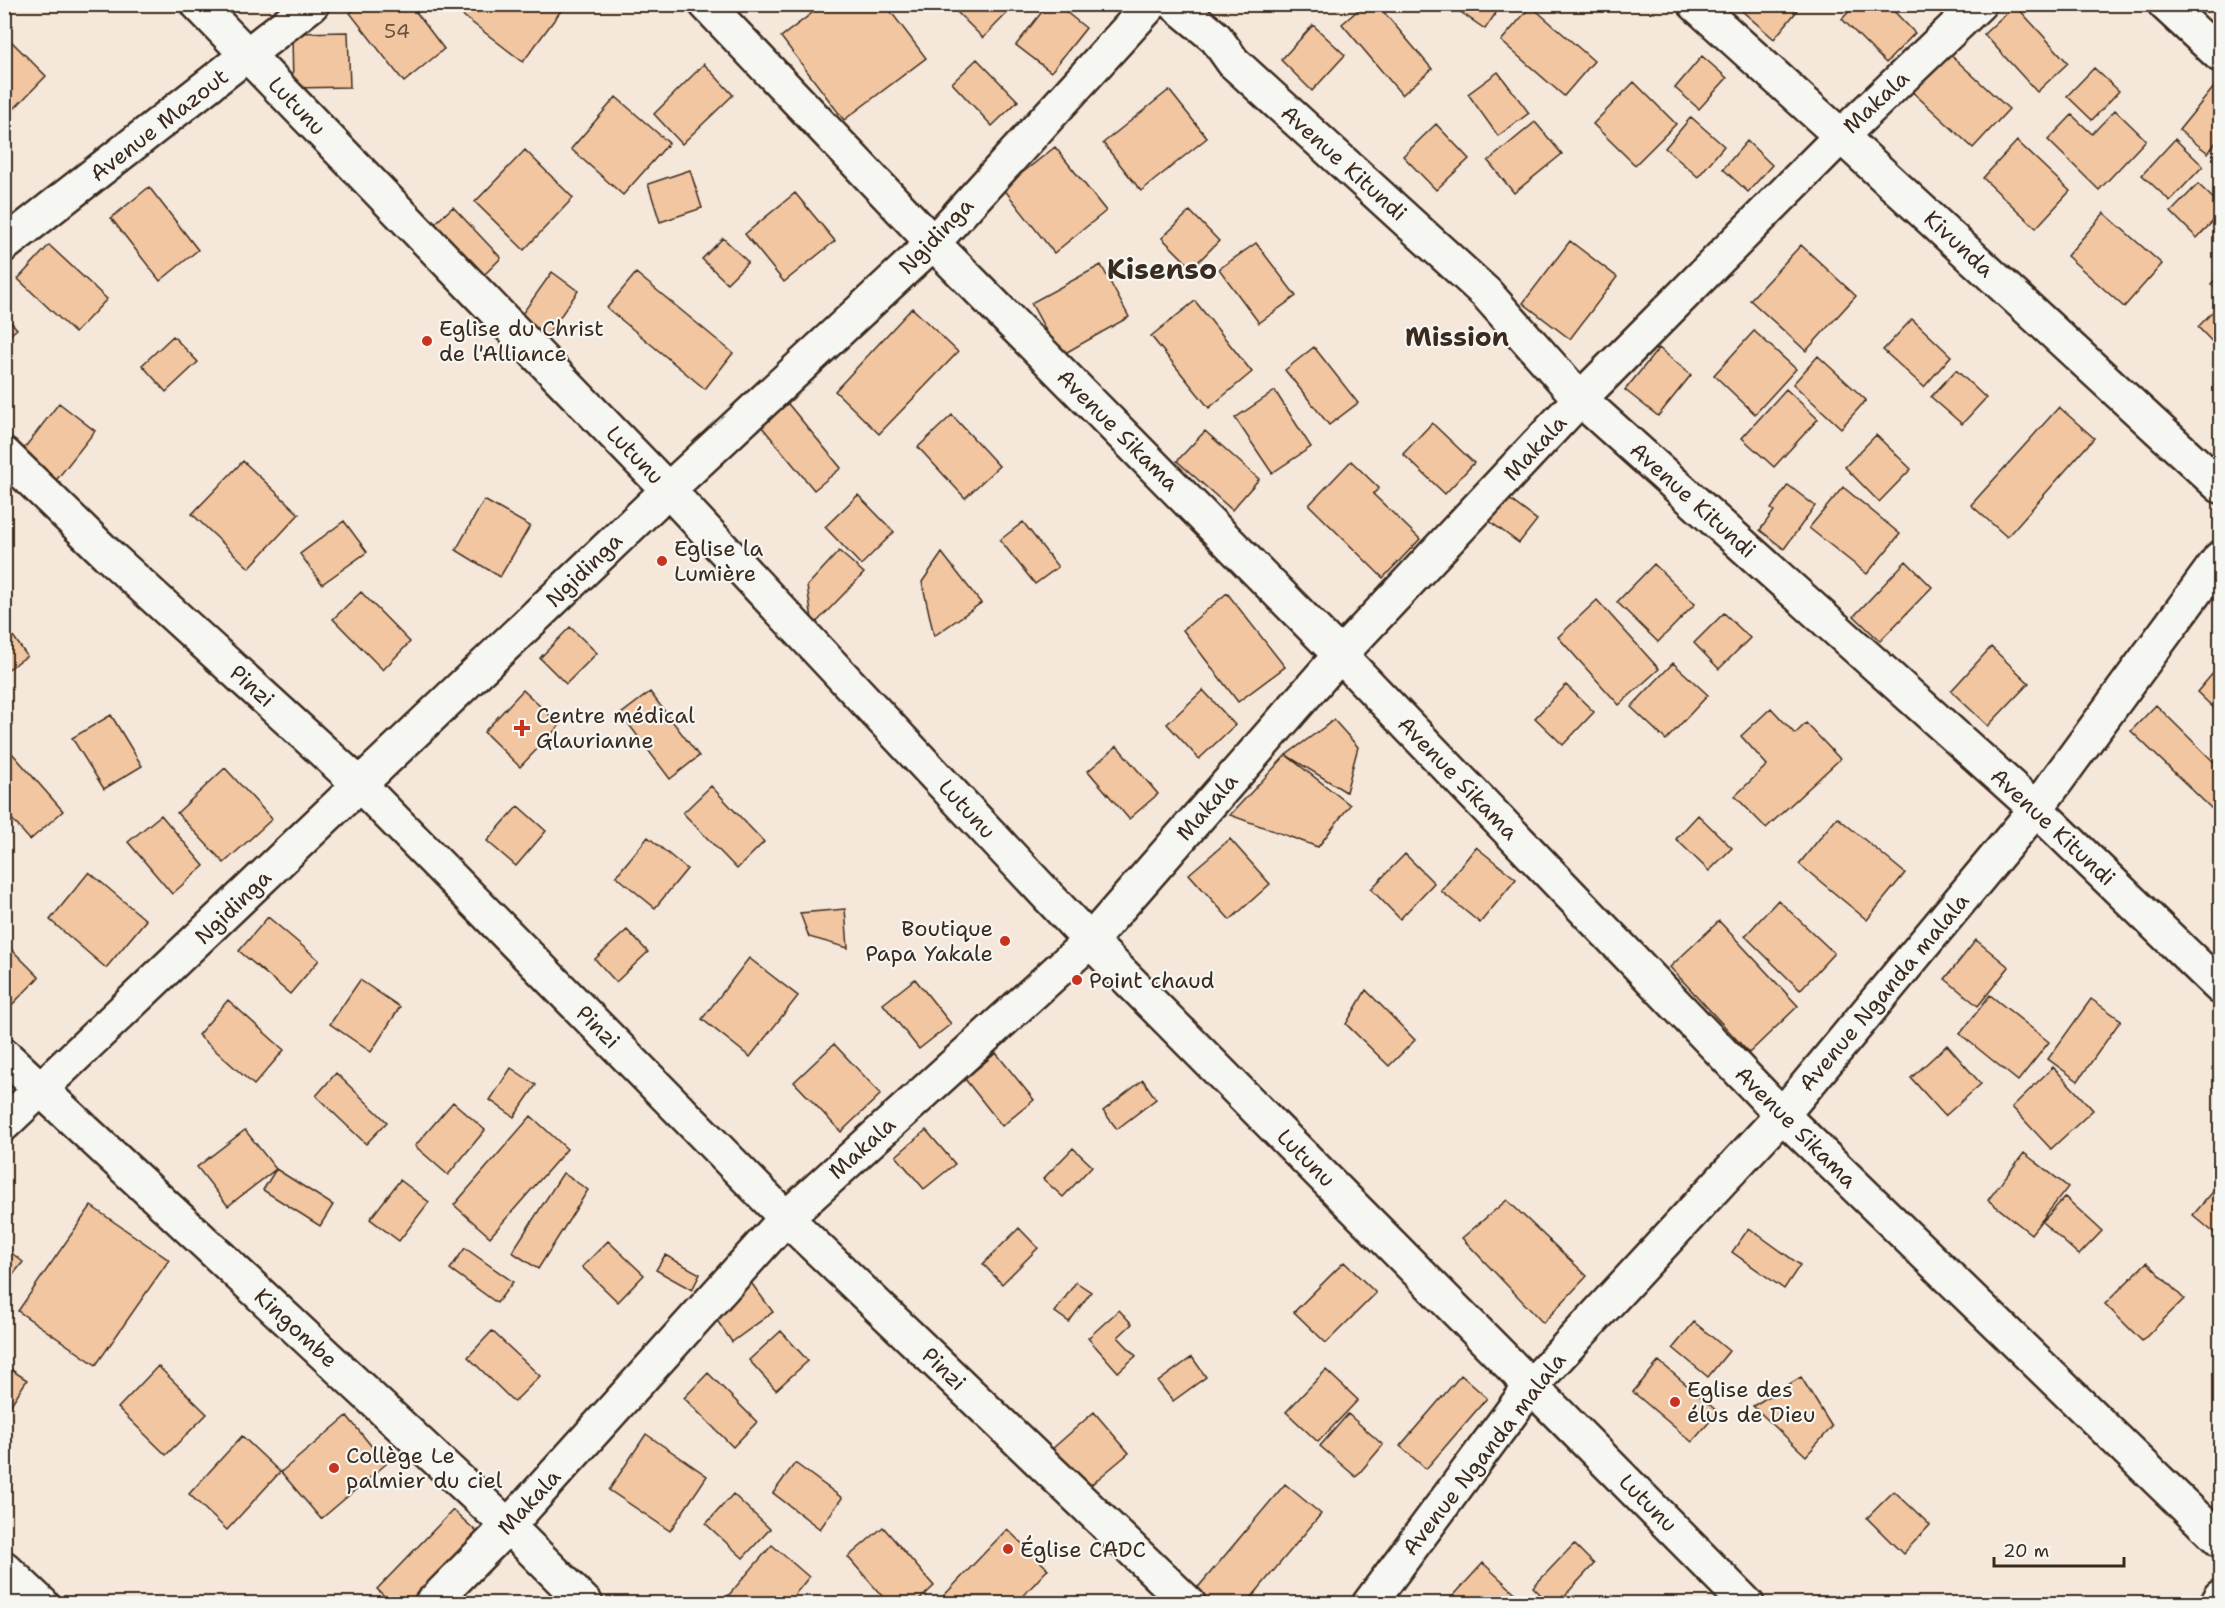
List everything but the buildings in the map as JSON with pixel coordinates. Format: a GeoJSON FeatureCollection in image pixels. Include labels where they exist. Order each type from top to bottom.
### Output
{"type":"FeatureCollection","features":[{"type":"Feature","properties":{"kind":"street","name":"Lutunu"},"geometry":{"type":"LineString","coordinates":[[198,4],[668,490],[1090,941],[1747,1604]]}},
{"type":"Feature","properties":{"kind":"street","name":"Avenue Mazout"},"geometry":{"type":"LineString","coordinates":[[4,244],[312,4]]}},
{"type":"Feature","properties":{"kind":"street","name":"Avenue Sikama"},"geometry":{"type":"LineString","coordinates":[[706,4],[933,243],[1341,655],[1782,1115],[2220,1540]]}},
{"type":"Feature","properties":{"kind":"street","name":"Ngidinga"},"geometry":{"type":"LineString","coordinates":[[4,1124],[668,490],[933,243],[1151,4]]}},
{"type":"Feature","properties":{"kind":"street","name":"Avenue Kitundi"},"geometry":{"type":"LineString","coordinates":[[1175,4],[1216,38],[1233,62],[1486,293],[1580,399],[2036,809],[2220,987]]}},
{"type":"Feature","properties":{"kind":"street","name":"Kivunda"},"geometry":{"type":"LineString","coordinates":[[1695,4],[2220,486]]}},
{"type":"Feature","properties":{"kind":"street","name":"Makala"},"geometry":{"type":"LineString","coordinates":[[431,1604],[508,1526],[786,1218],[1090,941],[1341,655],[1580,399],[1841,136],[1979,4]]}},
{"type":"Feature","properties":{"kind":"street"},"geometry":{"type":"LineString","coordinates":[[2165,4],[2220,55]]}},
{"type":"Feature","properties":{"kind":"street","name":"Pinzi"},"geometry":{"type":"LineString","coordinates":[[4,454],[107,554],[360,785],[786,1218],[1189,1604]]}},
{"type":"Feature","properties":{"kind":"street","name":"Avenue Nganda malala"},"geometry":{"type":"LineString","coordinates":[[1369,1604],[1531,1386],[1782,1115],[2036,809],[2220,558]]}},
{"type":"Feature","properties":{"kind":"street","name":"Kingombe"},"geometry":{"type":"LineString","coordinates":[[4,1055],[508,1526],[586,1604]]}},
{"type":"Feature","properties":{"kind":"street"},"geometry":{"type":"LineString","coordinates":[[4,1568],[42,1604]]}},
{"type":"Feature","properties":{"kind":"street"},"geometry":{"type":"LineString","coordinates":[[2216,1604],[2220,1598]]}},
{"type":"Feature","properties":{"kind":"place","name":"Eglise du Christ de l'Alliance"},"geometry":{"type":"Point","coordinates":[427,341]}},
{"type":"Feature","properties":{"kind":"place","name":"Eglise la Lumière"},"geometry":{"type":"Point","coordinates":[662,561]}},
{"type":"Feature","properties":{"kind":"place","name":"Centre médical Glaurianne"},"geometry":{"type":"Point","coordinates":[522,728]}},
{"type":"Feature","properties":{"kind":"place","name":"Boutique Papa Yakale"},"geometry":{"type":"Point","coordinates":[1005,941]}},
{"type":"Feature","properties":{"kind":"place","name":"Point chaud"},"geometry":{"type":"Point","coordinates":[1077,980]}},
{"type":"Feature","properties":{"kind":"place","name":"Eglise des élus de Dieu"},"geometry":{"type":"Point","coordinates":[1675,1402]}},
{"type":"Feature","properties":{"kind":"place","name":"Collège Le palmier du ciel"},"geometry":{"type":"Point","coordinates":[334,1468]}},
{"type":"Feature","properties":{"kind":"place","name":"Église CADC"},"geometry":{"type":"Point","coordinates":[1008,1549]}},
{"type":"Feature","properties":{"kind":"district","name":"Kisenso"},"geometry":{"type":"Point","coordinates":[1162,269]}},
{"type":"Feature","properties":{"kind":"district","name":"Mission"},"geometry":{"type":"Point","coordinates":[1457,336]}}]}
